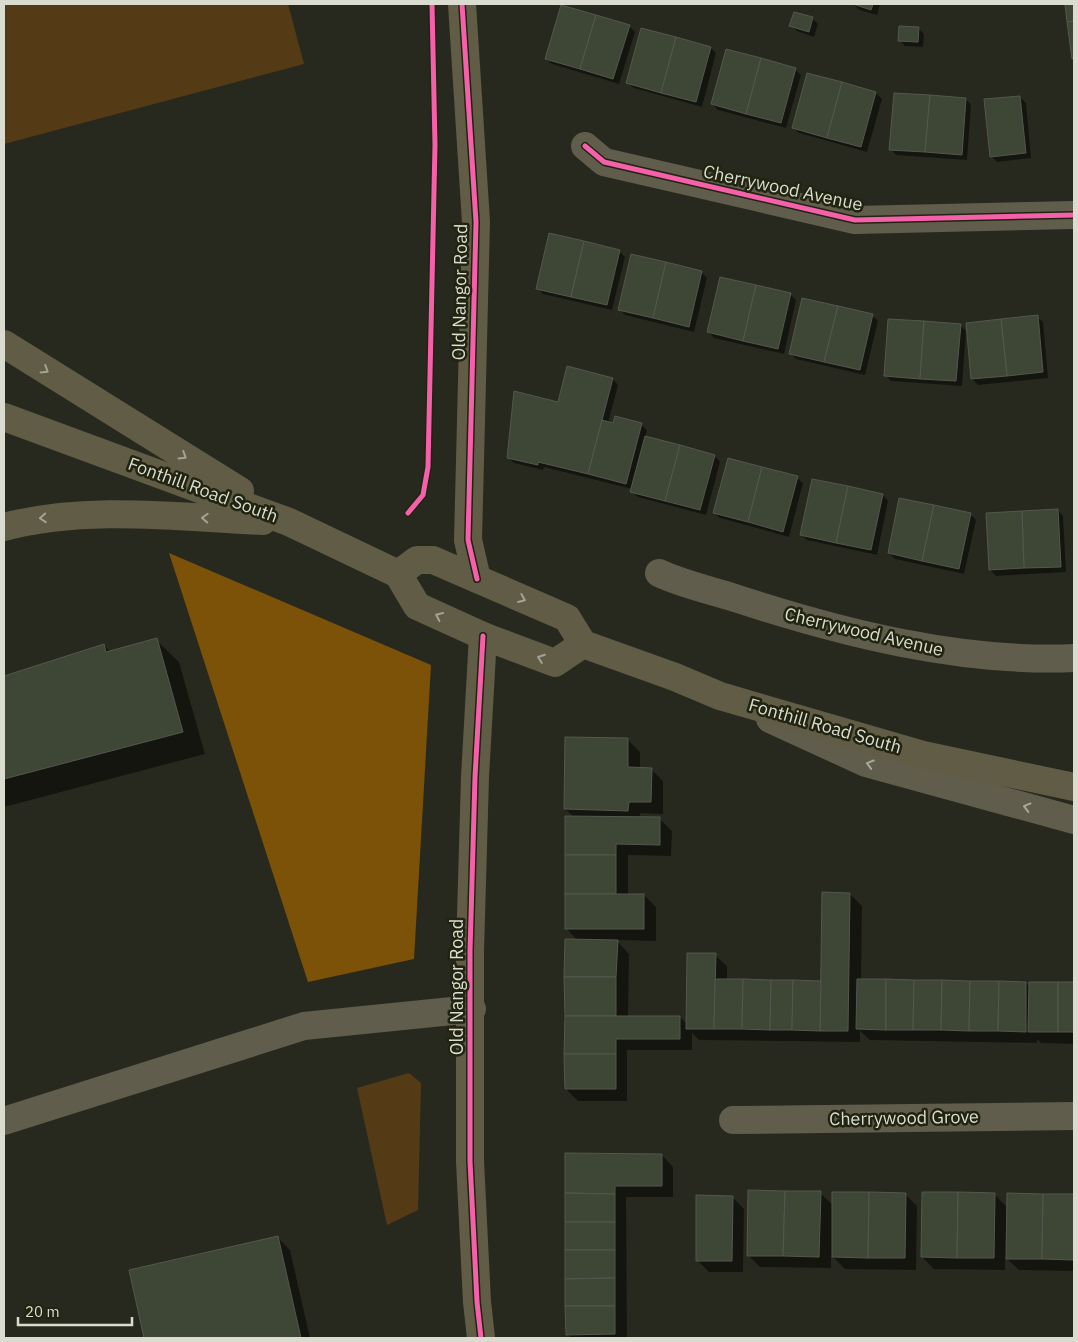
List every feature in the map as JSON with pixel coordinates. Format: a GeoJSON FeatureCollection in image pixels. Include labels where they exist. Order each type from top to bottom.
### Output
{"type":"FeatureCollection","features":[{"type":"Feature","properties":{"kind":"main road","name":"Old Nangor Road"},"geometry":{"type":"LineString","coordinates":[[462,4],[476,222],[468,540],[477,579]]}},
{"type":"Feature","properties":{"kind":"main road"},"geometry":{"type":"LineString","coordinates":[[4,344],[289,522]]}},
{"type":"Feature","properties":{"kind":"main road","name":"Fonthill Road South"},"geometry":{"type":"LineString","coordinates":[[4,417],[289,522],[398,574]]}},
{"type":"Feature","properties":{"kind":"main road"},"geometry":{"type":"LineString","coordinates":[[4,527],[34,519],[104,514],[289,522]]}},
{"type":"Feature","properties":{"kind":"main road"},"geometry":{"type":"LineString","coordinates":[[417,560],[434,560],[567,618],[583,644],[555,663],[483,636],[417,606],[398,574],[417,560]]}},
{"type":"Feature","properties":{"kind":"main road","name":"Old Nangor Road"},"geometry":{"type":"LineString","coordinates":[[481,1338],[477,1302],[470,1161],[472,1009],[470,950],[475,777],[483,636]]}},
{"type":"Feature","properties":{"kind":"main road","name":"Fonthill Road South"},"geometry":{"type":"LineString","coordinates":[[583,644],[674,676],[720,696],[923,755],[1074,787]]}},
{"type":"Feature","properties":{"kind":"street","name":"Cherrywood Avenue"},"geometry":{"type":"LineString","coordinates":[[585,146],[604,162],[855,220],[1074,215]]}},
{"type":"Feature","properties":{"kind":"street","name":"Cherrywood Avenue"},"geometry":{"type":"LineString","coordinates":[[659,573],[793,617],[944,651],[1035,659],[1074,658]]}},
{"type":"Feature","properties":{"kind":"street"},"geometry":{"type":"LineString","coordinates":[[720,696],[866,763],[1074,820]]}},
{"type":"Feature","properties":{"kind":"street"},"geometry":{"type":"LineString","coordinates":[[4,1121],[304,1026],[472,1009]]}},
{"type":"Feature","properties":{"kind":"street","name":"Cherrywood Grove"},"geometry":{"type":"LineString","coordinates":[[733,1120],[1074,1116]]}},
{"type":"Feature","properties":{"kind":"shaded area"},"geometry":{"type":"Polygon","coordinates":[[[4,4],[288,4],[304,64],[4,144],[4,4]]]}},
{"type":"Feature","properties":{"kind":"shaded area"},"geometry":{"type":"Polygon","coordinates":[[[169,553],[431,665],[414,959],[308,982],[169,553]]]}},
{"type":"Feature","properties":{"kind":"shaded area"},"geometry":{"type":"Polygon","coordinates":[[[409,1073],[421,1083],[418,1210],[387,1225],[357,1088],[409,1073]]]}},
{"type":"Feature","properties":{"kind":"building"},"geometry":{"type":"Polygon","coordinates":[[[853,4],[873,4],[871,10],[853,4]]]}},
{"type":"Feature","properties":{"kind":"building"},"geometry":{"type":"Polygon","coordinates":[[[1065,4],[1074,4],[1074,21],[1067,22],[1065,4]]]}},
{"type":"Feature","properties":{"kind":"building"},"geometry":{"type":"Polygon","coordinates":[[[561,5],[596,15],[580,69],[545,59],[561,5]]]}},
{"type":"Feature","properties":{"kind":"building"},"geometry":{"type":"Polygon","coordinates":[[[794,12],[813,17],[809,32],[789,26],[794,12]]]}},
{"type":"Feature","properties":{"kind":"building"},"geometry":{"type":"Polygon","coordinates":[[[596,15],[630,25],[613,79],[580,69],[596,15]]]}},
{"type":"Feature","properties":{"kind":"building"},"geometry":{"type":"Polygon","coordinates":[[[1074,21],[1074,58],[1072,59],[1067,22],[1074,21]]]}},
{"type":"Feature","properties":{"kind":"building"},"geometry":{"type":"Polygon","coordinates":[[[899,26],[919,27],[918,42],[898,41],[899,26]]]}},
{"type":"Feature","properties":{"kind":"building"},"geometry":{"type":"Polygon","coordinates":[[[641,28],[676,37],[661,93],[626,83],[641,28]]]}},
{"type":"Feature","properties":{"kind":"building"},"geometry":{"type":"Polygon","coordinates":[[[676,37],[711,47],[696,102],[661,93],[676,37]]]}},
{"type":"Feature","properties":{"kind":"building"},"geometry":{"type":"Polygon","coordinates":[[[726,49],[761,58],[746,114],[711,104],[726,49]]]}},
{"type":"Feature","properties":{"kind":"building"},"geometry":{"type":"Polygon","coordinates":[[[761,58],[796,68],[781,123],[746,114],[761,58]]]}},
{"type":"Feature","properties":{"kind":"building"},"geometry":{"type":"Polygon","coordinates":[[[807,73],[842,82],[827,138],[792,128],[807,73]]]}},
{"type":"Feature","properties":{"kind":"building"},"geometry":{"type":"Polygon","coordinates":[[[842,82],[876,92],[861,147],[827,138],[842,82]]]}},
{"type":"Feature","properties":{"kind":"building"},"geometry":{"type":"Polygon","coordinates":[[[894,93],[930,95],[925,152],[889,150],[894,93]]]}},
{"type":"Feature","properties":{"kind":"building"},"geometry":{"type":"Polygon","coordinates":[[[930,95],[966,98],[962,155],[925,152],[930,95]]]}},
{"type":"Feature","properties":{"kind":"building"},"geometry":{"type":"Polygon","coordinates":[[[1020,96],[1026,153],[990,157],[984,99],[1020,96]]]}},
{"type":"Feature","properties":{"kind":"building"},"geometry":{"type":"Polygon","coordinates":[[[549,233],[584,241],[571,297],[536,289],[549,233]]]}},
{"type":"Feature","properties":{"kind":"building"},"geometry":{"type":"Polygon","coordinates":[[[584,241],[620,250],[607,305],[571,297],[584,241]]]}},
{"type":"Feature","properties":{"kind":"building"},"geometry":{"type":"Polygon","coordinates":[[[631,254],[666,262],[653,318],[618,310],[631,254]]]}},
{"type":"Feature","properties":{"kind":"building"},"geometry":{"type":"Polygon","coordinates":[[[666,262],[702,271],[689,327],[653,318],[666,262]]]}},
{"type":"Feature","properties":{"kind":"building"},"geometry":{"type":"Polygon","coordinates":[[[720,277],[756,285],[743,341],[707,332],[720,277]]]}},
{"type":"Feature","properties":{"kind":"building"},"geometry":{"type":"Polygon","coordinates":[[[756,285],[791,293],[778,349],[743,341],[756,285]]]}},
{"type":"Feature","properties":{"kind":"building"},"geometry":{"type":"Polygon","coordinates":[[[802,298],[838,306],[824,362],[789,354],[802,298]]]}},
{"type":"Feature","properties":{"kind":"building"},"geometry":{"type":"Polygon","coordinates":[[[838,306],[873,314],[860,370],[824,362],[838,306]]]}},
{"type":"Feature","properties":{"kind":"building"},"geometry":{"type":"Polygon","coordinates":[[[1038,315],[1043,372],[1007,376],[1001,319],[1038,315]]]}},
{"type":"Feature","properties":{"kind":"building"},"geometry":{"type":"Polygon","coordinates":[[[888,319],[924,321],[920,379],[884,376],[888,319]]]}},
{"type":"Feature","properties":{"kind":"building"},"geometry":{"type":"Polygon","coordinates":[[[1001,319],[1007,376],[971,379],[966,323],[1001,319]]]}},
{"type":"Feature","properties":{"kind":"building"},"geometry":{"type":"Polygon","coordinates":[[[924,321],[961,324],[956,381],[920,379],[924,321]]]}},
{"type":"Feature","properties":{"kind":"building"},"geometry":{"type":"Polygon","coordinates":[[[567,366],[613,378],[588,474],[538,462],[538,465],[507,458],[514,391],[558,402],[567,366]]]}},
{"type":"Feature","properties":{"kind":"building"},"geometry":{"type":"Polygon","coordinates":[[[615,416],[642,423],[626,484],[588,474],[602,420],[613,423],[615,416]]]}},
{"type":"Feature","properties":{"kind":"building"},"geometry":{"type":"Polygon","coordinates":[[[645,436],[680,445],[665,501],[630,492],[645,436]]]}},
{"type":"Feature","properties":{"kind":"building"},"geometry":{"type":"Polygon","coordinates":[[[680,445],[715,455],[700,510],[665,501],[680,445]]]}},
{"type":"Feature","properties":{"kind":"building"},"geometry":{"type":"Polygon","coordinates":[[[728,458],[762,467],[748,522],[713,513],[728,458]]]}},
{"type":"Feature","properties":{"kind":"building"},"geometry":{"type":"Polygon","coordinates":[[[762,467],[798,476],[783,532],[748,522],[762,467]]]}},
{"type":"Feature","properties":{"kind":"building"},"geometry":{"type":"Polygon","coordinates":[[[812,479],[848,486],[836,543],[800,535],[812,479]]]}},
{"type":"Feature","properties":{"kind":"building"},"geometry":{"type":"Polygon","coordinates":[[[848,486],[883,494],[871,550],[836,543],[848,486]]]}},
{"type":"Feature","properties":{"kind":"building"},"geometry":{"type":"Polygon","coordinates":[[[899,498],[934,505],[922,561],[888,553],[899,498]]]}},
{"type":"Feature","properties":{"kind":"building"},"geometry":{"type":"Polygon","coordinates":[[[934,505],[971,513],[959,569],[922,561],[934,505]]]}},
{"type":"Feature","properties":{"kind":"building"},"geometry":{"type":"Polygon","coordinates":[[[1058,509],[1061,567],[1024,568],[1022,511],[1058,509]]]}},
{"type":"Feature","properties":{"kind":"building"},"geometry":{"type":"Polygon","coordinates":[[[1022,511],[1024,568],[989,570],[986,513],[1022,511]]]}},
{"type":"Feature","properties":{"kind":"building"},"geometry":{"type":"Polygon","coordinates":[[[157,638],[183,732],[4,779],[4,676],[104,644],[106,652],[157,638]]]}},
{"type":"Feature","properties":{"kind":"building"},"geometry":{"type":"Polygon","coordinates":[[[565,737],[628,738],[628,767],[652,768],[651,802],[629,802],[628,811],[564,809],[565,737]]]}},
{"type":"Feature","properties":{"kind":"building"},"geometry":{"type":"Polygon","coordinates":[[[565,816],[660,817],[660,845],[616,844],[616,855],[565,855],[565,816]]]}},
{"type":"Feature","properties":{"kind":"building"},"geometry":{"type":"Polygon","coordinates":[[[565,855],[616,855],[616,894],[565,894],[565,855]]]}},
{"type":"Feature","properties":{"kind":"building"},"geometry":{"type":"Polygon","coordinates":[[[822,892],[850,893],[848,1031],[820,1031],[822,892]]]}},
{"type":"Feature","properties":{"kind":"building"},"geometry":{"type":"Polygon","coordinates":[[[565,894],[644,894],[644,929],[565,929],[565,894]]]}},
{"type":"Feature","properties":{"kind":"building"},"geometry":{"type":"Polygon","coordinates":[[[565,939],[618,940],[616,977],[564,977],[565,939]]]}},
{"type":"Feature","properties":{"kind":"building"},"geometry":{"type":"Polygon","coordinates":[[[687,953],[716,953],[714,1029],[686,1029],[687,953]]]}},
{"type":"Feature","properties":{"kind":"building"},"geometry":{"type":"Polygon","coordinates":[[[564,977],[616,977],[616,1016],[565,1016],[564,977]]]}},
{"type":"Feature","properties":{"kind":"building"},"geometry":{"type":"Polygon","coordinates":[[[715,979],[743,979],[742,1029],[714,1029],[715,979]]]}},
{"type":"Feature","properties":{"kind":"building"},"geometry":{"type":"Polygon","coordinates":[[[743,979],[771,980],[770,1030],[742,1029],[743,979]]]}},
{"type":"Feature","properties":{"kind":"building"},"geometry":{"type":"Polygon","coordinates":[[[857,979],[886,979],[886,1030],[856,1029],[857,979]]]}},
{"type":"Feature","properties":{"kind":"building"},"geometry":{"type":"Polygon","coordinates":[[[886,979],[914,980],[913,1030],[886,1030],[886,979]]]}},
{"type":"Feature","properties":{"kind":"building"},"geometry":{"type":"Polygon","coordinates":[[[771,980],[793,980],[792,1030],[770,1030],[771,980]]]}},
{"type":"Feature","properties":{"kind":"building"},"geometry":{"type":"Polygon","coordinates":[[[793,980],[821,981],[820,1031],[792,1030],[793,980]]]}},
{"type":"Feature","properties":{"kind":"building"},"geometry":{"type":"Polygon","coordinates":[[[914,980],[942,980],[941,1030],[913,1030],[914,980]]]}},
{"type":"Feature","properties":{"kind":"building"},"geometry":{"type":"Polygon","coordinates":[[[942,980],[970,981],[969,1031],[941,1030],[942,980]]]}},
{"type":"Feature","properties":{"kind":"building"},"geometry":{"type":"Polygon","coordinates":[[[970,981],[999,981],[998,1031],[969,1031],[970,981]]]}},
{"type":"Feature","properties":{"kind":"building"},"geometry":{"type":"Polygon","coordinates":[[[999,981],[1026,982],[1026,1032],[998,1031],[999,981]]]}},
{"type":"Feature","properties":{"kind":"building"},"geometry":{"type":"Polygon","coordinates":[[[1029,982],[1058,982],[1058,1032],[1028,1032],[1029,982]]]}},
{"type":"Feature","properties":{"kind":"building"},"geometry":{"type":"Polygon","coordinates":[[[1058,982],[1074,982],[1074,1032],[1058,1032],[1058,982]]]}},
{"type":"Feature","properties":{"kind":"building"},"geometry":{"type":"Polygon","coordinates":[[[565,1016],[680,1016],[680,1039],[616,1039],[616,1054],[564,1054],[565,1016]]]}},
{"type":"Feature","properties":{"kind":"building"},"geometry":{"type":"Polygon","coordinates":[[[564,1054],[616,1054],[616,1089],[565,1089],[564,1054]]]}},
{"type":"Feature","properties":{"kind":"building"},"geometry":{"type":"Polygon","coordinates":[[[565,1153],[662,1154],[662,1186],[615,1186],[615,1194],[565,1193],[565,1153]]]}},
{"type":"Feature","properties":{"kind":"building"},"geometry":{"type":"Polygon","coordinates":[[[748,1190],[785,1191],[783,1256],[747,1256],[748,1190]]]}},
{"type":"Feature","properties":{"kind":"building"},"geometry":{"type":"Polygon","coordinates":[[[785,1191],[821,1191],[819,1257],[783,1256],[785,1191]]]}},
{"type":"Feature","properties":{"kind":"building"},"geometry":{"type":"Polygon","coordinates":[[[832,1192],[869,1192],[868,1258],[832,1257],[832,1192]]]}},
{"type":"Feature","properties":{"kind":"building"},"geometry":{"type":"Polygon","coordinates":[[[869,1192],[906,1193],[905,1258],[868,1258],[869,1192]]]}},
{"type":"Feature","properties":{"kind":"building"},"geometry":{"type":"Polygon","coordinates":[[[922,1192],[958,1192],[957,1258],[921,1257],[922,1192]]]}},
{"type":"Feature","properties":{"kind":"building"},"geometry":{"type":"Polygon","coordinates":[[[958,1192],[995,1193],[994,1258],[957,1258],[958,1192]]]}},
{"type":"Feature","properties":{"kind":"building"},"geometry":{"type":"Polygon","coordinates":[[[565,1193],[615,1194],[615,1222],[565,1222],[565,1193]]]}},
{"type":"Feature","properties":{"kind":"building"},"geometry":{"type":"Polygon","coordinates":[[[1007,1193],[1043,1194],[1042,1259],[1006,1259],[1007,1193]]]}},
{"type":"Feature","properties":{"kind":"building"},"geometry":{"type":"Polygon","coordinates":[[[1043,1194],[1074,1194],[1074,1260],[1042,1259],[1043,1194]]]}},
{"type":"Feature","properties":{"kind":"building"},"geometry":{"type":"Polygon","coordinates":[[[696,1195],[733,1196],[732,1261],[696,1261],[696,1195]]]}},
{"type":"Feature","properties":{"kind":"building"},"geometry":{"type":"Polygon","coordinates":[[[565,1222],[615,1222],[615,1250],[565,1250],[565,1222]]]}},
{"type":"Feature","properties":{"kind":"building"},"geometry":{"type":"Polygon","coordinates":[[[278,1236],[301,1338],[144,1338],[129,1270],[278,1236]]]}},
{"type":"Feature","properties":{"kind":"building"},"geometry":{"type":"Polygon","coordinates":[[[565,1250],[615,1250],[615,1278],[565,1279],[565,1250]]]}},
{"type":"Feature","properties":{"kind":"building"},"geometry":{"type":"Polygon","coordinates":[[[615,1278],[615,1306],[565,1306],[565,1279],[615,1278]]]}},
{"type":"Feature","properties":{"kind":"building"},"geometry":{"type":"Polygon","coordinates":[[[565,1306],[615,1306],[615,1334],[566,1335],[565,1306]]]}},
{"type":"Feature","properties":{"kind":"cycle path"},"geometry":{"type":"LineString","coordinates":[[408,513],[423,495],[428,467],[435,145],[432,4]]}},
{"type":"Feature","properties":{"kind":"cycle path"},"geometry":{"type":"LineString","coordinates":[[462,4],[476,222],[468,540],[477,579]]}},
{"type":"Feature","properties":{"kind":"cycle path"},"geometry":{"type":"LineString","coordinates":[[585,146],[604,162],[855,220],[1074,215]]}},
{"type":"Feature","properties":{"kind":"cycle path"},"geometry":{"type":"LineString","coordinates":[[481,1338],[477,1302],[470,1161],[470,951],[475,777],[483,636]]}}]}
